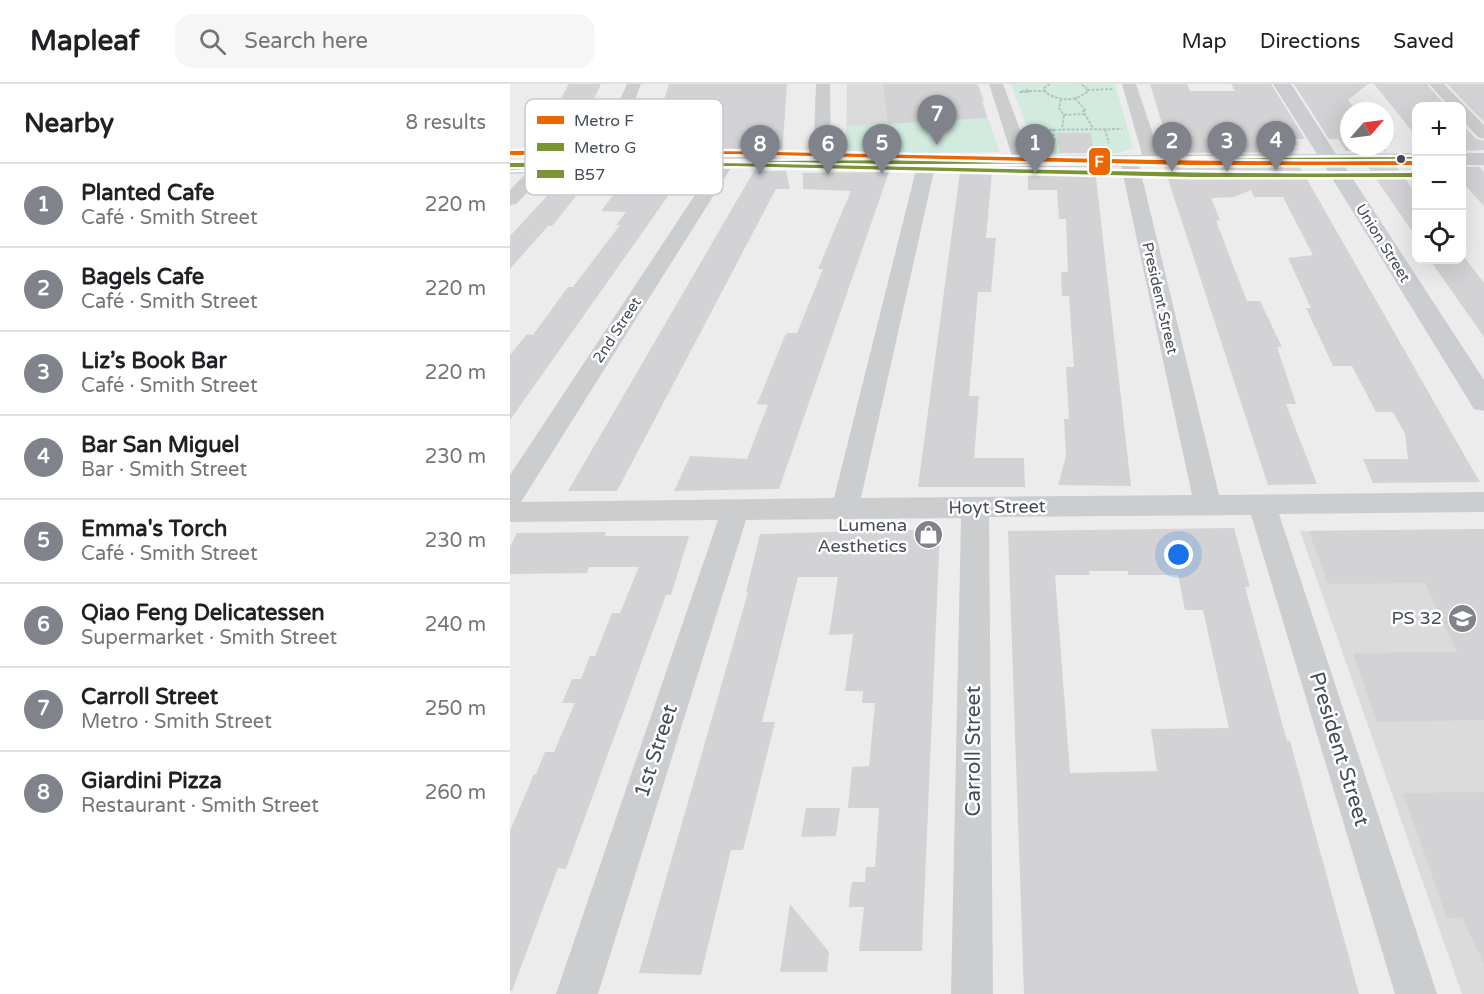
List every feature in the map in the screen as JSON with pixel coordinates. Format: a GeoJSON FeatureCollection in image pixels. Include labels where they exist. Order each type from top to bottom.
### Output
{"type":"FeatureCollection","features":[{"type":"Feature","properties":{"kind":"street"},"geometry":{"type":"LineString","coordinates":[[628,99],[634,84]]}},
{"type":"Feature","properties":{"kind":"street"},"geometry":{"type":"LineString","coordinates":[[822,163],[823,84]]}},
{"type":"Feature","properties":{"kind":"street"},"geometry":{"type":"LineString","coordinates":[[996,84],[1023,162]]}},
{"type":"Feature","properties":{"kind":"street","name":"Union Street"},"geometry":{"type":"LineString","coordinates":[[1282,84],[1484,402]]}},
{"type":"Feature","properties":{"kind":"street"},"geometry":{"type":"LineString","coordinates":[[1436,84],[1453,102]]}},
{"type":"Feature","properties":{"kind":"street"},"geometry":{"type":"LineString","coordinates":[[1124,87],[1153,161]]}},
{"type":"Feature","properties":{"kind":"street"},"geometry":{"type":"LineString","coordinates":[[1466,116],[1484,134]]}},
{"type":"Feature","properties":{"kind":"street"},"geometry":{"type":"LineString","coordinates":[[725,163],[1412,159]]}},
{"type":"Feature","properties":{"kind":"street"},"geometry":{"type":"LineString","coordinates":[[1466,159],[1484,159]]}},
{"type":"Feature","properties":{"kind":"street","name":"President Street"},"geometry":{"type":"LineString","coordinates":[[1129,161],[1208,505]]}},
{"type":"Feature","properties":{"kind":"street"},"geometry":{"type":"LineString","coordinates":[[845,508],[927,162]]}},
{"type":"Feature","properties":{"kind":"street"},"geometry":{"type":"LineString","coordinates":[[510,168],[525,167]]}},
{"type":"Feature","properties":{"kind":"street"},"geometry":{"type":"LineString","coordinates":[[510,200],[525,185]]}},
{"type":"Feature","properties":{"kind":"street","name":"2nd Street"},"geometry":{"type":"LineString","coordinates":[[510,497],[704,195]]}},
{"type":"Feature","properties":{"kind":"street","name":"Hoyt Street"},"geometry":{"type":"LineString","coordinates":[[510,512],[1484,502]]}},
{"type":"Feature","properties":{"kind":"street","name":"President Street"},"geometry":{"type":"LineString","coordinates":[[1262,504],[1416,994]]}},
{"type":"Feature","properties":{"kind":"street","name":"1st Street"},"geometry":{"type":"LineString","coordinates":[[577,994],[736,508]]}},
{"type":"Feature","properties":{"kind":"street","name":"Carroll Street"},"geometry":{"type":"LineString","coordinates":[[972,994],[975,508]]}},
{"type":"Feature","properties":{"kind":"path"},"geometry":{"type":"LineString","coordinates":[[1029,92],[1044,91],[1050,84]]}},
{"type":"Feature","properties":{"kind":"path"},"geometry":{"type":"LineString","coordinates":[[1080,84],[1088,90],[1124,87]]}},
{"type":"Feature","properties":{"kind":"path"},"geometry":{"type":"LineString","coordinates":[[1044,91],[1049,96],[1061,99],[1085,95],[1088,90]]}},
{"type":"Feature","properties":{"kind":"path"},"geometry":{"type":"LineString","coordinates":[[1075,98],[1085,108],[1084,114]]}},
{"type":"Feature","properties":{"kind":"path"},"geometry":{"type":"LineString","coordinates":[[1061,99],[1059,108],[1064,115],[1062,129]]}},
{"type":"Feature","properties":{"kind":"path"},"geometry":{"type":"LineString","coordinates":[[1064,115],[1084,114]]}},
{"type":"Feature","properties":{"kind":"path"},"geometry":{"type":"LineString","coordinates":[[1084,114],[1093,129]]}},
{"type":"Feature","properties":{"kind":"path"},"geometry":{"type":"LineString","coordinates":[[1105,129],[1110,148]]}},
{"type":"Feature","properties":{"kind":"path"},"geometry":{"type":"LineString","coordinates":[[1024,130],[1123,129]]}},
{"type":"Feature","properties":{"kind":"shaded area"},"geometry":{"type":"Polygon","coordinates":[[[847,84],[979,85],[999,152],[846,153],[847,84]]]}},
{"type":"Feature","properties":{"kind":"shaded area"},"geometry":{"type":"Polygon","coordinates":[[[1484,529],[1484,994],[1462,994],[1300,531],[1484,529]]]}},
{"type":"Feature","properties":{"kind":"green space"},"geometry":{"type":"Polygon","coordinates":[[[1011,84],[1115,84],[1133,148],[1118,153],[1052,154],[1034,147],[1011,84]]]}},
{"type":"Feature","properties":{"kind":"green space"},"geometry":{"type":"Polygon","coordinates":[[[987,118],[999,152],[846,153],[846,126],[987,118]]]}},
{"type":"Feature","properties":{"kind":"building"},"geometry":{"type":"Polygon","coordinates":[[[569,84],[601,84],[594,99],[561,99],[569,84]]]}},
{"type":"Feature","properties":{"kind":"building"},"geometry":{"type":"Polygon","coordinates":[[[669,84],[787,84],[782,155],[723,155],[723,99],[664,99],[669,84]]]}},
{"type":"Feature","properties":{"kind":"building"},"geometry":{"type":"Polygon","coordinates":[[[883,84],[977,84],[987,118],[888,124],[883,84]]]}},
{"type":"Feature","properties":{"kind":"building"},"geometry":{"type":"Polygon","coordinates":[[[1150,84],[1187,84],[1190,91],[1235,91],[1231,84],[1271,84],[1305,139],[1295,139],[1298,145],[1288,145],[1292,152],[1171,153],[1150,84]]]}},
{"type":"Feature","properties":{"kind":"building"},"geometry":{"type":"Polygon","coordinates":[[[1294,84],[1368,84],[1348,100],[1350,102],[1340,102],[1340,142],[1338,139],[1329,139],[1294,84]]]}},
{"type":"Feature","properties":{"kind":"building"},"geometry":{"type":"Polygon","coordinates":[[[1374,84],[1427,84],[1442,102],[1412,102],[1412,131],[1394,109],[1394,102],[1389,102],[1374,84]]]}},
{"type":"Feature","properties":{"kind":"building"},"geometry":{"type":"Polygon","coordinates":[[[1447,84],[1484,84],[1484,122],[1466,102],[1447,84]]]}},
{"type":"Feature","properties":{"kind":"building"},"geometry":{"type":"Polygon","coordinates":[[[1466,128],[1476,139],[1484,141],[1484,150],[1466,151],[1466,128]]]}},
{"type":"Feature","properties":{"kind":"building"},"geometry":{"type":"Polygon","coordinates":[[[1057,133],[1091,133],[1094,153],[1060,153],[1057,133]]]}},
{"type":"Feature","properties":{"kind":"building"},"geometry":{"type":"Polygon","coordinates":[[[1300,167],[1480,482],[1373,483],[1363,459],[1408,459],[1405,434],[1393,412],[1376,412],[1352,366],[1333,366],[1306,308],[1311,308],[1288,258],[1313,255],[1283,197],[1254,197],[1251,190],[1234,197],[1211,198],[1220,220],[1216,221],[1247,301],[1260,301],[1282,347],[1277,347],[1296,404],[1286,404],[1317,484],[1268,485],[1165,170],[1300,167]]]}},
{"type":"Feature","properties":{"kind":"building"},"geometry":{"type":"Polygon","coordinates":[[[1368,167],[1397,167],[1412,188],[1412,231],[1368,167]]]}},
{"type":"Feature","properties":{"kind":"building"},"geometry":{"type":"Polygon","coordinates":[[[1466,167],[1480,167],[1484,172],[1484,206],[1466,186],[1466,167]]]}},
{"type":"Feature","properties":{"kind":"building"},"geometry":{"type":"Polygon","coordinates":[[[1062,169],[1095,169],[1131,486],[1058,485],[1066,456],[1064,419],[1069,419],[1066,367],[1074,367],[1069,296],[1062,296],[1061,272],[1068,272],[1066,219],[1059,219],[1057,190],[1028,190],[1028,171],[1062,171],[1062,169]]]}},
{"type":"Feature","properties":{"kind":"building"},"geometry":{"type":"Polygon","coordinates":[[[754,171],[786,171],[790,189],[776,189],[617,491],[568,491],[754,171]]]}},
{"type":"Feature","properties":{"kind":"building"},"geometry":{"type":"Polygon","coordinates":[[[889,172],[779,489],[674,491],[690,456],[747,459],[768,405],[757,404],[784,338],[787,333],[797,333],[823,269],[818,269],[851,191],[803,189],[803,173],[889,172]]]}},
{"type":"Feature","properties":{"kind":"building"},"geometry":{"type":"Polygon","coordinates":[[[960,172],[992,172],[986,238],[996,238],[991,292],[978,292],[969,396],[979,396],[974,458],[1024,458],[1025,487],[918,487],[960,172]]]}},
{"type":"Feature","properties":{"kind":"building"},"geometry":{"type":"Polygon","coordinates":[[[548,195],[576,196],[552,226],[548,226],[510,269],[510,236],[548,195]]]}},
{"type":"Feature","properties":{"kind":"building"},"geometry":{"type":"Polygon","coordinates":[[[613,195],[669,195],[510,420],[510,355],[527,334],[533,335],[568,287],[573,287],[620,225],[616,225],[626,212],[601,211],[613,195]]]}},
{"type":"Feature","properties":{"kind":"building"},"geometry":{"type":"Polygon","coordinates":[[[1466,260],[1484,283],[1484,337],[1433,264],[1466,264],[1466,260]]]}},
{"type":"Feature","properties":{"kind":"building"},"geometry":{"type":"Polygon","coordinates":[[[1234,528],[1250,587],[1245,587],[1359,994],[1024,994],[1008,531],[1234,528]],[[1089,571],[1090,575],[1055,575],[1070,773],[1157,771],[1151,729],[1229,728],[1203,610],[1185,610],[1178,575],[1128,575],[1128,571],[1089,571]]]}},
{"type":"Feature","properties":{"kind":"building","name":"PS 32"},"geometry":{"type":"Polygon","coordinates":[[[1484,529],[1484,720],[1377,722],[1353,653],[1457,652],[1425,583],[1328,584],[1309,531],[1484,529]]]}},
{"type":"Feature","properties":{"kind":"building"},"geometry":{"type":"Polygon","coordinates":[[[940,530],[922,951],[859,951],[864,907],[849,907],[850,894],[852,882],[865,882],[866,867],[875,867],[879,808],[848,808],[852,767],[869,766],[875,703],[862,703],[863,691],[845,691],[853,634],[829,635],[838,577],[798,577],[762,722],[775,722],[743,850],[731,850],[701,975],[639,973],[748,592],[746,592],[760,534],[940,530]]]}},
{"type":"Feature","properties":{"kind":"building"},"geometry":{"type":"Polygon","coordinates":[[[606,532],[604,536],[689,536],[671,595],[666,595],[566,869],[558,868],[512,991],[510,990],[510,831],[545,752],[554,752],[575,703],[562,703],[572,679],[581,679],[590,656],[595,656],[612,613],[620,613],[639,567],[589,567],[587,573],[510,574],[510,547],[517,533],[606,532]]]}},
{"type":"Feature","properties":{"kind":"building"},"geometry":{"type":"Polygon","coordinates":[[[1484,792],[1484,964],[1462,918],[1447,918],[1403,793],[1484,792]]]}},
{"type":"Feature","properties":{"kind":"building"},"geometry":{"type":"Polygon","coordinates":[[[806,808],[840,808],[836,836],[801,837],[806,808]]]}},
{"type":"Feature","properties":{"kind":"building"},"geometry":{"type":"Polygon","coordinates":[[[790,904],[829,952],[827,972],[780,972],[790,904]]]}},
{"type":"Feature","properties":{"kind":"metro line","name":"F"},"geometry":{"type":"LineString","coordinates":[[510,153],[525,153]]}},
{"type":"Feature","properties":{"kind":"metro line","name":"F"},"geometry":{"type":"LineString","coordinates":[[723,153],[1190,163],[1412,163]]}},
{"type":"Feature","properties":{"kind":"metro line","name":"G"},"geometry":{"type":"LineString","coordinates":[[510,165],[525,165]]}},
{"type":"Feature","properties":{"kind":"metro line","name":"G"},"geometry":{"type":"LineString","coordinates":[[723,165],[1190,175],[1412,175]]}},
{"type":"Feature","properties":{"kind":"transit line","name":"B57"},"geometry":{"type":"LineString","coordinates":[[723,163],[1412,159]]}},
{"type":"Feature","properties":{"kind":"transit line","name":"B57"},"geometry":{"type":"LineString","coordinates":[[510,168],[525,167]]}},
{"type":"Feature","properties":{"kind":"place","name":"Carroll Street"},"geometry":{"type":"Point","coordinates":[937,145]}},
{"type":"Feature","properties":{"kind":"place","name":"Bar San Miguel"},"geometry":{"type":"Point","coordinates":[1276,171]}},
{"type":"Feature","properties":{"kind":"place","name":"Bagels Cafe"},"geometry":{"type":"Point","coordinates":[1172,172]}},
{"type":"Feature","properties":{"kind":"place","name":"Liz’s Book Bar"},"geometry":{"type":"Point","coordinates":[1227,172]}},
{"type":"Feature","properties":{"kind":"place","name":"Emma's Torch"},"geometry":{"type":"Point","coordinates":[882,174]}},
{"type":"Feature","properties":{"kind":"place","name":"Planted Cafe"},"geometry":{"type":"Point","coordinates":[1035,174]}},
{"type":"Feature","properties":{"kind":"place","name":"Giardini Pizza"},"geometry":{"type":"Point","coordinates":[760,175]}},
{"type":"Feature","properties":{"kind":"place","name":"Qiao Feng Delicatessen"},"geometry":{"type":"Point","coordinates":[828,175]}},
{"type":"Feature","properties":{"kind":"place","name":"Lumena Aesthetics"},"geometry":{"type":"Point","coordinates":[928,535]}},
{"type":"Feature","properties":{"kind":"place","name":"PS 32"},"geometry":{"type":"Point","coordinates":[1463,618]}}]}
